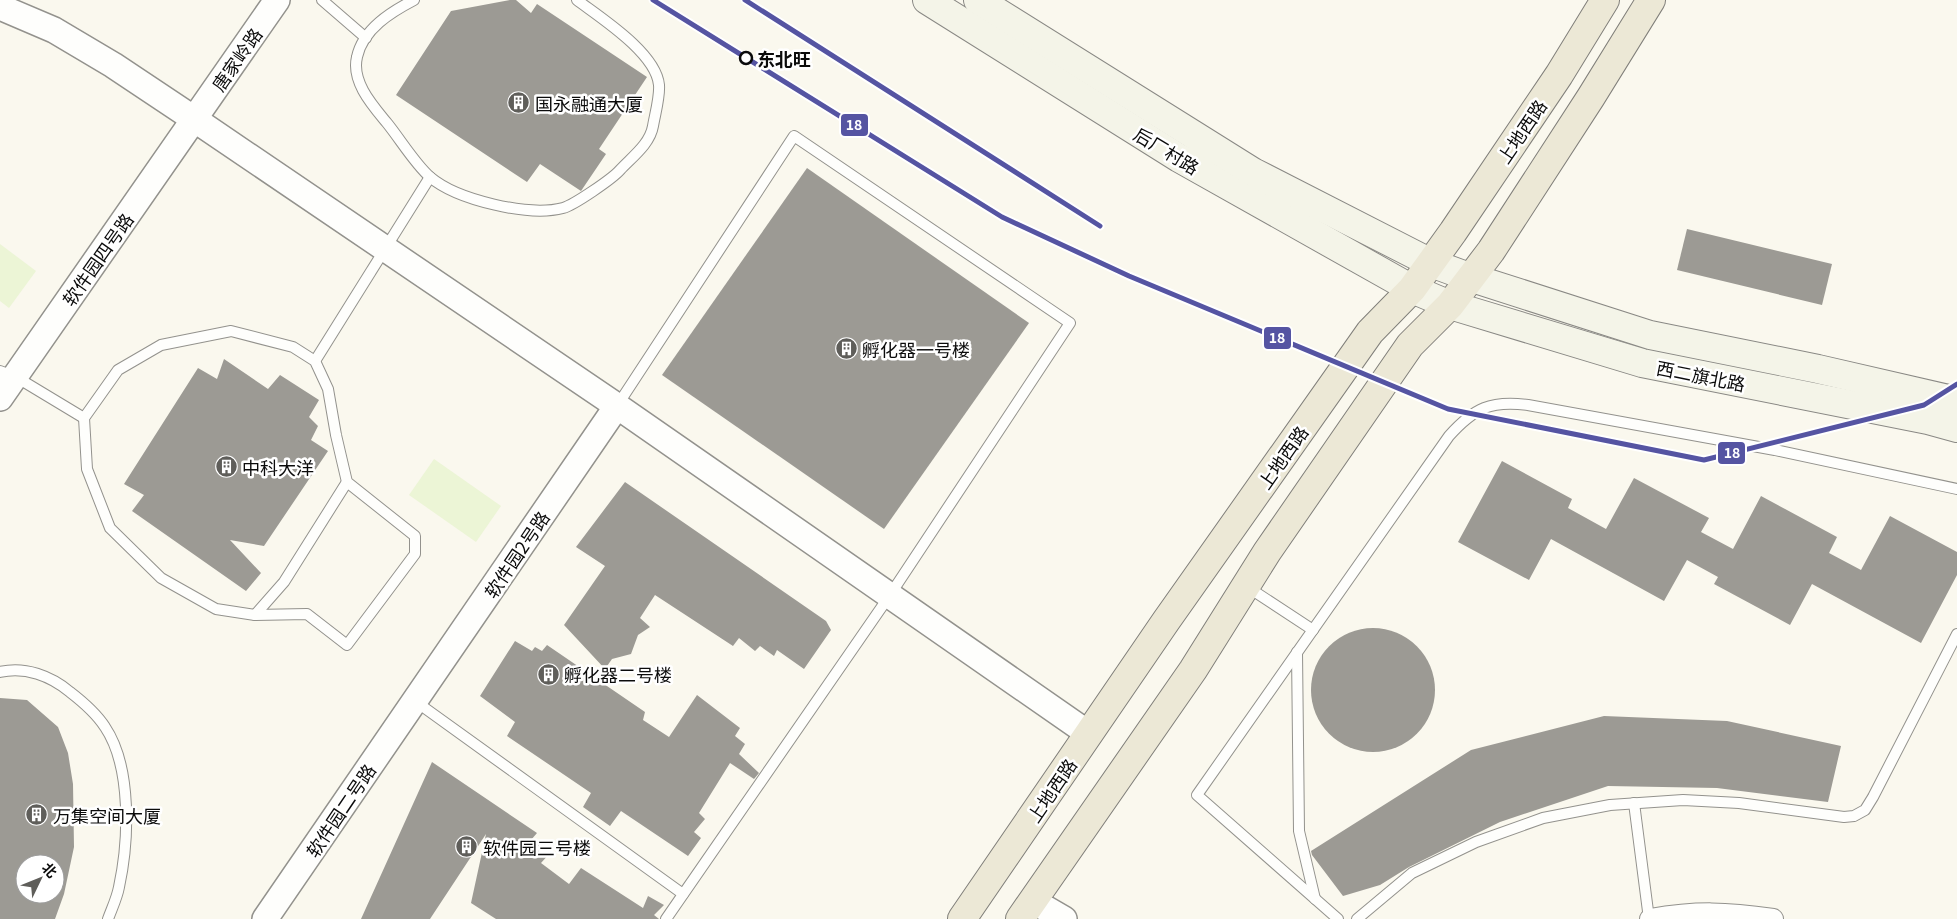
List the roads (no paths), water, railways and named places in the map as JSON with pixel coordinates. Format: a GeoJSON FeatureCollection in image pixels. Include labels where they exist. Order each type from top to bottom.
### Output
{"type":"FeatureCollection","features":[{"type":"Feature","properties":{"kind":"main road","name":"后厂村路"},"geometry":{"type":"LineString","coordinates":[[927,0],[1179,158],[1412,289],[1450,305]]}},
{"type":"Feature","properties":{"kind":"main road","name":"后厂村路"},"geometry":{"type":"LineString","coordinates":[[978,0],[1253,172],[1431,263],[1469,278]]}},
{"type":"Feature","properties":{"kind":"main road","name":"上地西路"},"geometry":{"type":"LineString","coordinates":[[962,919],[1370,332],[1412,289],[1431,263],[1559,75],[1605,0]]}},
{"type":"Feature","properties":{"kind":"main road"},"geometry":{"type":"LineString","coordinates":[[1026,910],[1193,670],[1245,586],[1410,345],[1450,305],[1491,251],[1591,97],[1651,0]]}},
{"type":"Feature","properties":{"kind":"main road","name":"西二旗北路"},"geometry":{"type":"LineString","coordinates":[[1469,278],[1650,335],[1818,369],[1957,401]]}},
{"type":"Feature","properties":{"kind":"main road","name":"西二旗北路"},"geometry":{"type":"LineString","coordinates":[[1450,305],[1642,363],[1928,420],[1957,428]]}},
{"type":"Feature","properties":{"kind":"street","name":"唐家岭路"},"geometry":{"type":"LineString","coordinates":[[194,119],[277,0]]}},
{"type":"Feature","properties":{"kind":"street"},"geometry":{"type":"LineString","coordinates":[[0,7],[54,30],[113,65],[194,119],[616,406],[1089,734]]}},
{"type":"Feature","properties":{"kind":"street","name":"软件园四号路"},"geometry":{"type":"LineString","coordinates":[[0,398],[8,374],[194,119]]}},
{"type":"Feature","properties":{"kind":"street","name":"软件园2号路"},"geometry":{"type":"LineString","coordinates":[[415,701],[616,406]]}},
{"type":"Feature","properties":{"kind":"street","name":"软件园二号路"},"geometry":{"type":"LineString","coordinates":[[266,919],[415,701]]}},
{"type":"Feature","properties":{"kind":"street"},"geometry":{"type":"LineString","coordinates":[[1026,910],[1064,919]]}},
{"type":"Feature","properties":{"kind":"street"},"geometry":{"type":"LineString","coordinates":[[1649,919],[1689,913],[1731,913],[1773,919]]}},
{"type":"Feature","properties":{"kind":"lane"},"geometry":{"type":"LineString","coordinates":[[322,0],[366,38]]}},
{"type":"Feature","properties":{"kind":"lane"},"geometry":{"type":"LineString","coordinates":[[414,0],[386,15],[366,38],[357,56],[356,72],[360,85],[430,177],[470,198],[522,210],[564,208],[613,178],[651,137],[659,85],[649,60],[620,32],[576,0]]}},
{"type":"Feature","properties":{"kind":"lane"},"geometry":{"type":"LineString","coordinates":[[616,406],[794,136],[1070,322],[890,595],[666,919]]}},
{"type":"Feature","properties":{"kind":"lane"},"geometry":{"type":"LineString","coordinates":[[315,361],[430,177]]}},
{"type":"Feature","properties":{"kind":"lane"},"geometry":{"type":"LineString","coordinates":[[231,331],[294,346],[315,361],[328,388],[347,482],[415,536],[415,554],[347,645],[307,614],[255,615],[216,610],[161,578],[110,528],[86,469],[84,418],[118,370],[162,344],[231,331]]}},
{"type":"Feature","properties":{"kind":"lane"},"geometry":{"type":"LineString","coordinates":[[8,374],[84,418]]}},
{"type":"Feature","properties":{"kind":"lane"},"geometry":{"type":"LineString","coordinates":[[1338,919],[1197,795],[1449,436],[1465,418],[1486,407],[1506,402],[1775,450],[1957,489]]}},
{"type":"Feature","properties":{"kind":"lane"},"geometry":{"type":"LineString","coordinates":[[255,615],[284,582],[347,482]]}},
{"type":"Feature","properties":{"kind":"lane"},"geometry":{"type":"LineString","coordinates":[[1245,586],[1313,630]]}},
{"type":"Feature","properties":{"kind":"lane"},"geometry":{"type":"LineString","coordinates":[[1356,919],[1412,873],[1476,842],[1543,818],[1610,805],[1683,800],[1738,803],[1829,816],[1854,816],[1865,810],[1874,797],[1957,634]]}},
{"type":"Feature","properties":{"kind":"lane"},"geometry":{"type":"LineString","coordinates":[[1297,652],[1299,831],[1315,899]]}},
{"type":"Feature","properties":{"kind":"lane"},"geometry":{"type":"LineString","coordinates":[[0,672],[26,670],[47,677],[78,698],[106,728],[120,760],[125,820],[119,888],[108,919]]}},
{"type":"Feature","properties":{"kind":"lane"},"geometry":{"type":"LineString","coordinates":[[415,701],[683,894]]}},
{"type":"Feature","properties":{"kind":"lane"},"geometry":{"type":"LineString","coordinates":[[1634,803],[1649,919]]}},
{"type":"Feature","properties":{"kind":"place","name":"东北旺"},"geometry":{"type":"Point","coordinates":[746,58]}},
{"type":"Feature","properties":{"kind":"place","name":"国永融通大厦"},"geometry":{"type":"Point","coordinates":[519,103]}},
{"type":"Feature","properties":{"kind":"place","name":"孵化器一号楼"},"geometry":{"type":"Point","coordinates":[846,349]}},
{"type":"Feature","properties":{"kind":"place","name":"中科大洋"},"geometry":{"type":"Point","coordinates":[226,467]}},
{"type":"Feature","properties":{"kind":"place","name":"孵化器二号楼"},"geometry":{"type":"Point","coordinates":[548,674]}},
{"type":"Feature","properties":{"kind":"place","name":"万集空间大厦"},"geometry":{"type":"Point","coordinates":[37,815]}},
{"type":"Feature","properties":{"kind":"place","name":"软件园三号楼"},"geometry":{"type":"Point","coordinates":[467,847]}}]}
